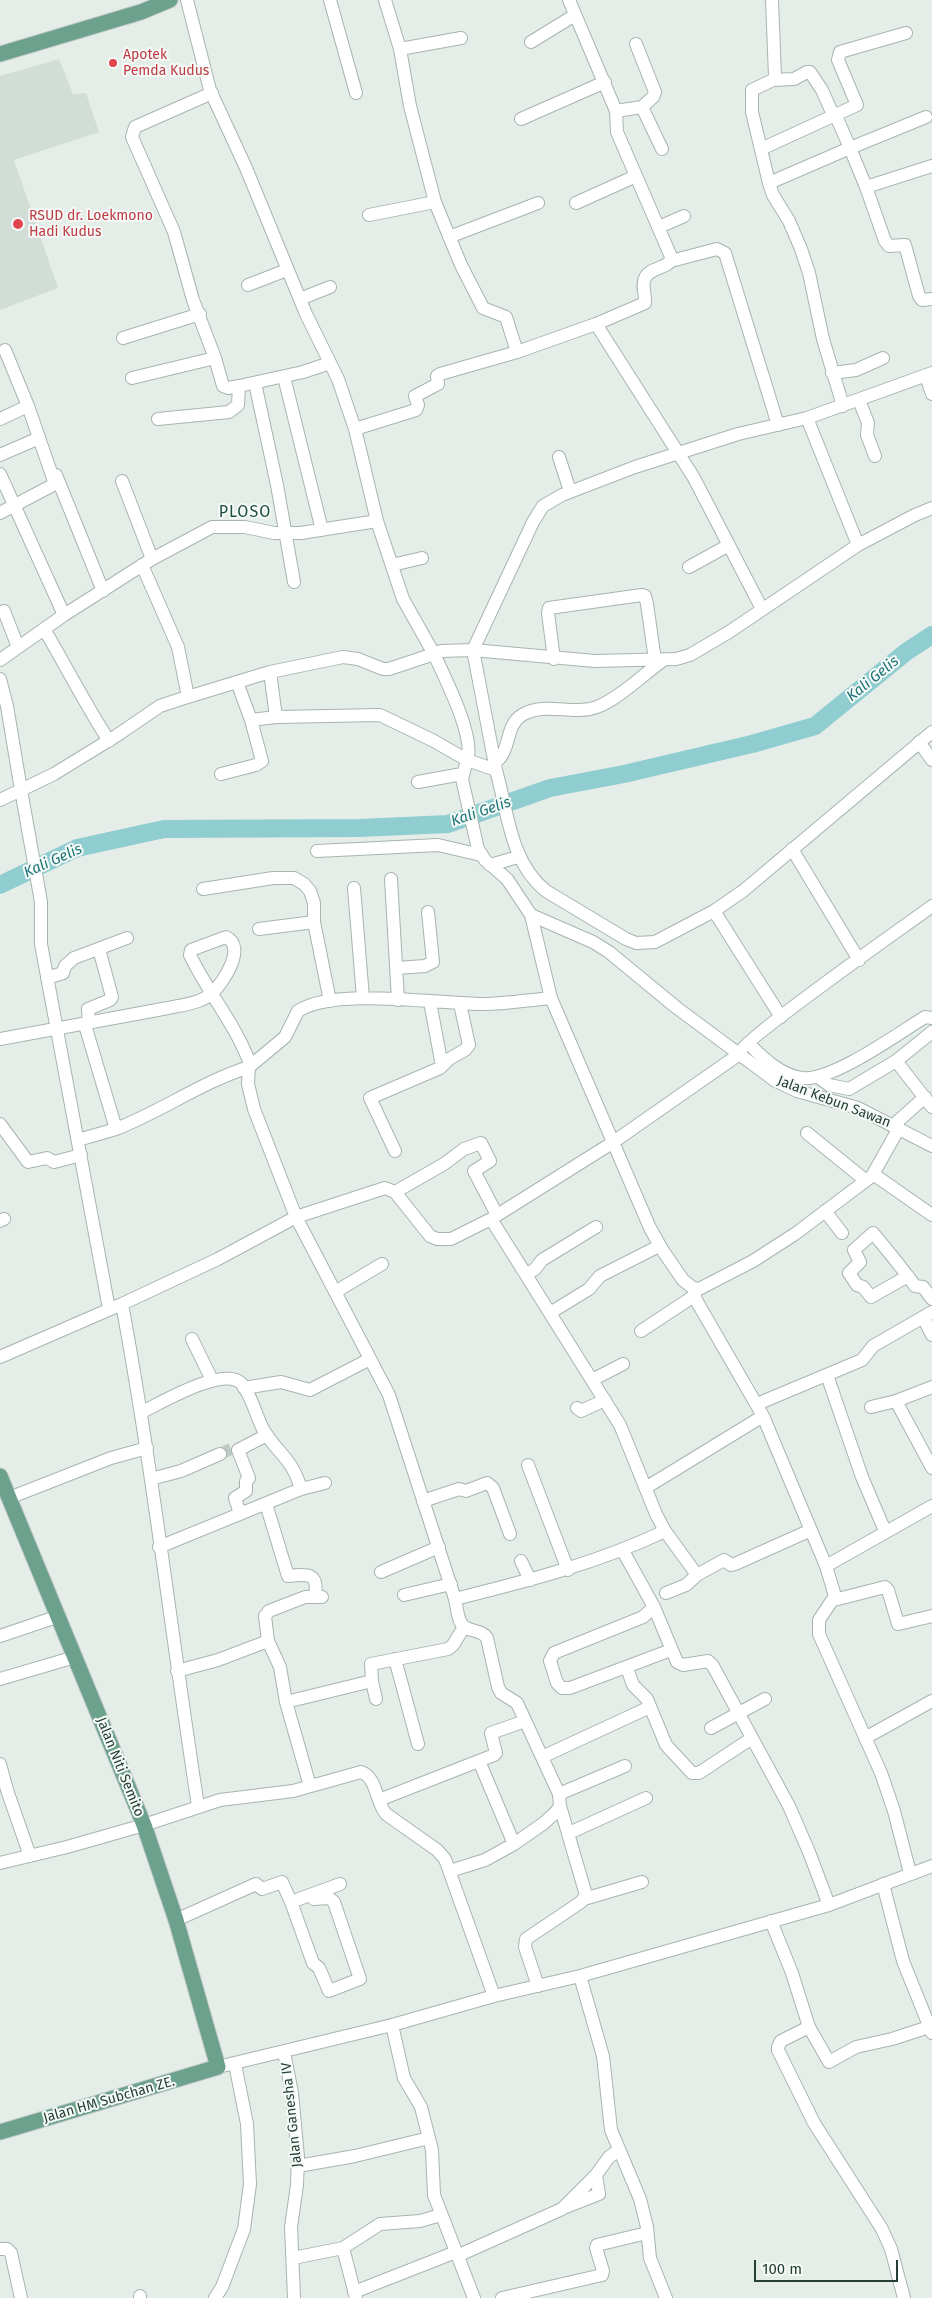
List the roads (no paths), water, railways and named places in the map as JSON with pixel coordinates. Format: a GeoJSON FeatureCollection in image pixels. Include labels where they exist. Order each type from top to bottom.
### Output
{"type":"FeatureCollection","features":[{"type":"Feature","properties":{"kind":"main road"},"geometry":{"type":"LineString","coordinates":[[0,54],[141,12],[170,0]]}},
{"type":"Feature","properties":{"kind":"main road","name":"Jalan Niti Semito"},"geometry":{"type":"LineString","coordinates":[[0,1476],[144,1825],[176,1920],[218,2067]]}},
{"type":"Feature","properties":{"kind":"main road","name":"Jalan HM Subchan ZE."},"geometry":{"type":"LineString","coordinates":[[0,2132],[218,2067]]}},
{"type":"Feature","properties":{"kind":"street"},"geometry":{"type":"LineString","coordinates":[[187,0],[212,93],[246,168],[287,270],[338,379],[355,429],[376,521],[403,599],[434,654],[454,697],[469,748],[462,774],[465,798],[479,852],[490,865],[507,879],[531,915],[551,998],[612,1143],[659,1246],[694,1292],[763,1416],[826,1566],[834,1590],[834,1600],[819,1620],[819,1634],[888,1792],[910,1873]]}},
{"type":"Feature","properties":{"kind":"street"},"geometry":{"type":"LineString","coordinates":[[330,0],[356,93]]}},
{"type":"Feature","properties":{"kind":"street"},"geometry":{"type":"LineString","coordinates":[[385,0],[400,49],[410,106],[435,202],[461,265],[483,308],[506,317],[517,352]]}},
{"type":"Feature","properties":{"kind":"street"},"geometry":{"type":"LineString","coordinates":[[569,0],[605,82],[616,112],[617,132],[659,227],[671,256],[671,262]]}},
{"type":"Feature","properties":{"kind":"street"},"geometry":{"type":"LineString","coordinates":[[772,0],[775,48],[773,80]]}},
{"type":"Feature","properties":{"kind":"street"},"geometry":{"type":"LineString","coordinates":[[531,42],[575,15]]}},
{"type":"Feature","properties":{"kind":"street"},"geometry":{"type":"LineString","coordinates":[[761,149],[857,105],[838,60],[839,53],[906,33]]}},
{"type":"Feature","properties":{"kind":"street"},"geometry":{"type":"LineString","coordinates":[[400,49],[461,38]]}},
{"type":"Feature","properties":{"kind":"street"},"geometry":{"type":"LineString","coordinates":[[616,112],[642,107],[653,97],[655,92],[636,44]]}},
{"type":"Feature","properties":{"kind":"street"},"geometry":{"type":"LineString","coordinates":[[843,406],[832,373],[802,249],[790,221],[773,195],[769,183],[752,112],[751,92],[754,88],[773,80],[794,79],[810,72],[822,90],[850,148],[885,241],[889,246],[905,245],[921,298],[932,298]]}},
{"type":"Feature","properties":{"kind":"street"},"geometry":{"type":"LineString","coordinates":[[521,119],[605,82]]}},
{"type":"Feature","properties":{"kind":"street"},"geometry":{"type":"LineString","coordinates":[[212,93],[135,128],[132,133],[141,160],[174,232],[223,386],[228,388],[284,377],[330,363]]}},
{"type":"Feature","properties":{"kind":"street"},"geometry":{"type":"LineString","coordinates":[[642,107],[662,149]]}},
{"type":"Feature","properties":{"kind":"street"},"geometry":{"type":"LineString","coordinates":[[769,183],[926,117]]}},
{"type":"Feature","properties":{"kind":"street"},"geometry":{"type":"LineString","coordinates":[[866,187],[932,166]]}},
{"type":"Feature","properties":{"kind":"street"},"geometry":{"type":"LineString","coordinates":[[576,203],[636,176]]}},
{"type":"Feature","properties":{"kind":"street"},"geometry":{"type":"LineString","coordinates":[[370,215],[435,202]]}},
{"type":"Feature","properties":{"kind":"street"},"geometry":{"type":"LineString","coordinates":[[449,237],[538,202]]}},
{"type":"Feature","properties":{"kind":"street"},"geometry":{"type":"LineString","coordinates":[[659,227],[684,216]]}},
{"type":"Feature","properties":{"kind":"street"},"geometry":{"type":"LineString","coordinates":[[355,429],[416,410],[418,405],[415,396],[438,384],[437,376],[440,374],[517,352],[596,324],[643,304],[645,301],[645,276],[671,262],[717,249],[725,253],[778,425]]}},
{"type":"Feature","properties":{"kind":"street"},"geometry":{"type":"LineString","coordinates":[[248,285],[287,270]]}},
{"type":"Feature","properties":{"kind":"street"},"geometry":{"type":"LineString","coordinates":[[300,299],[330,287]]}},
{"type":"Feature","properties":{"kind":"street"},"geometry":{"type":"LineString","coordinates":[[122,338],[200,314]]}},
{"type":"Feature","properties":{"kind":"street"},"geometry":{"type":"LineString","coordinates":[[596,324],[694,478],[762,609]]}},
{"type":"Feature","properties":{"kind":"street"},"geometry":{"type":"LineString","coordinates":[[5,350],[5,366],[30,406],[64,497],[103,591]]}},
{"type":"Feature","properties":{"kind":"street"},"geometry":{"type":"LineString","coordinates":[[132,378],[215,358]]}},
{"type":"Feature","properties":{"kind":"street"},"geometry":{"type":"LineString","coordinates":[[832,373],[856,370],[883,358]]}},
{"type":"Feature","properties":{"kind":"street"},"geometry":{"type":"LineString","coordinates":[[932,394],[929,374],[807,418],[738,434],[568,487],[538,512],[473,650],[496,769],[516,851],[536,882],[546,891],[636,943],[655,942],[714,911],[743,891],[932,732]]}},
{"type":"Feature","properties":{"kind":"street"},"geometry":{"type":"LineString","coordinates":[[284,377],[322,530]]}},
{"type":"Feature","properties":{"kind":"street"},"geometry":{"type":"LineString","coordinates":[[255,383],[287,533],[294,582]]}},
{"type":"Feature","properties":{"kind":"street"},"geometry":{"type":"LineString","coordinates":[[158,419],[229,412],[238,405],[238,386]]}},
{"type":"Feature","properties":{"kind":"street"},"geometry":{"type":"LineString","coordinates":[[859,400],[868,423],[867,435],[875,456]]}},
{"type":"Feature","properties":{"kind":"street"},"geometry":{"type":"LineString","coordinates":[[0,419],[30,406]]}},
{"type":"Feature","properties":{"kind":"street"},"geometry":{"type":"LineString","coordinates":[[0,513],[55,484],[30,406]]}},
{"type":"Feature","properties":{"kind":"street"},"geometry":{"type":"LineString","coordinates":[[807,418],[858,545]]}},
{"type":"Feature","properties":{"kind":"street"},"geometry":{"type":"LineString","coordinates":[[0,455],[39,438]]}},
{"type":"Feature","properties":{"kind":"street"},"geometry":{"type":"LineString","coordinates":[[559,457],[568,487]]}},
{"type":"Feature","properties":{"kind":"street"},"geometry":{"type":"LineString","coordinates":[[0,474],[64,615]]}},
{"type":"Feature","properties":{"kind":"street"},"geometry":{"type":"LineString","coordinates":[[122,482],[147,562],[178,647],[188,697]]}},
{"type":"Feature","properties":{"kind":"street"},"geometry":{"type":"LineString","coordinates":[[0,800],[108,741],[160,706],[270,672],[343,657],[358,658],[383,669],[389,669],[441,652],[473,650],[530,654],[554,659],[595,661],[640,659],[658,661],[690,654],[729,632],[858,545],[897,523],[932,508]]}},
{"type":"Feature","properties":{"kind":"street"},"geometry":{"type":"LineString","coordinates":[[0,660],[64,615],[147,562],[212,527],[245,527],[274,533],[287,533],[322,530],[376,521]]}},
{"type":"Feature","properties":{"kind":"street"},"geometry":{"type":"LineString","coordinates":[[689,567],[729,546]]}},
{"type":"Feature","properties":{"kind":"street"},"geometry":{"type":"LineString","coordinates":[[392,565],[422,558]]}},
{"type":"Feature","properties":{"kind":"street"},"geometry":{"type":"LineString","coordinates":[[554,659],[549,608],[642,595],[645,596],[658,661]]}},
{"type":"Feature","properties":{"kind":"street"},"geometry":{"type":"LineString","coordinates":[[4,611],[18,647]]}},
{"type":"Feature","properties":{"kind":"street"},"geometry":{"type":"LineString","coordinates":[[44,629],[73,677],[84,703],[108,741]]}},
{"type":"Feature","properties":{"kind":"street"},"geometry":{"type":"LineString","coordinates":[[496,769],[507,748],[513,723],[522,715],[532,710],[544,708],[595,708],[608,702],[658,661]]}},
{"type":"Feature","properties":{"kind":"street"},"geometry":{"type":"LineString","coordinates":[[270,672],[276,716]]}},
{"type":"Feature","properties":{"kind":"street"},"geometry":{"type":"LineString","coordinates":[[0,679],[41,902],[41,944],[82,1155],[109,1309]]}},
{"type":"Feature","properties":{"kind":"street"},"geometry":{"type":"LineString","coordinates":[[221,774],[261,762],[251,720],[238,682]]}},
{"type":"Feature","properties":{"kind":"street"},"geometry":{"type":"LineString","coordinates":[[251,720],[276,716],[380,715],[426,737],[467,760],[496,769]]}},
{"type":"Feature","properties":{"kind":"street"},"geometry":{"type":"LineString","coordinates":[[919,742],[932,760]]}},
{"type":"Feature","properties":{"kind":"street"},"geometry":{"type":"LineString","coordinates":[[418,782],[462,774]]}},
{"type":"Feature","properties":{"kind":"street"},"geometry":{"type":"LineString","coordinates":[[317,851],[438,845],[479,852]]}},
{"type":"Feature","properties":{"kind":"street"},"geometry":{"type":"LineString","coordinates":[[792,849],[859,960]]}},
{"type":"Feature","properties":{"kind":"street"},"geometry":{"type":"LineString","coordinates":[[490,865],[516,851]]}},
{"type":"Feature","properties":{"kind":"street"},"geometry":{"type":"LineString","coordinates":[[203,889],[273,878],[294,878],[304,884],[310,891],[314,903],[314,922],[330,1001]]}},
{"type":"Feature","properties":{"kind":"street"},"geometry":{"type":"LineString","coordinates":[[391,879],[398,968],[398,1000]]}},
{"type":"Feature","properties":{"kind":"street"},"geometry":{"type":"LineString","coordinates":[[354,888],[363,998]]}},
{"type":"Feature","properties":{"kind":"street"},"geometry":{"type":"LineString","coordinates":[[0,1357],[122,1304],[218,1259],[296,1218],[386,1188],[395,1192],[430,1236],[437,1239],[451,1238],[494,1217],[612,1143],[743,1049],[781,1017],[932,906]]}},
{"type":"Feature","properties":{"kind":"street"},"geometry":{"type":"LineString","coordinates":[[714,911],[781,1017]]}},
{"type":"Feature","properties":{"kind":"street"},"geometry":{"type":"LineString","coordinates":[[398,968],[425,966],[433,962],[428,912]]}},
{"type":"Feature","properties":{"kind":"street"},"geometry":{"type":"LineString","coordinates":[[531,915],[593,942],[609,952],[676,1008],[781,1071],[804,1078],[818,1077],[847,1064],[925,1017],[932,1018]]}},
{"type":"Feature","properties":{"kind":"street"},"geometry":{"type":"LineString","coordinates":[[260,929],[314,922]]}},
{"type":"Feature","properties":{"kind":"street"},"geometry":{"type":"LineString","coordinates":[[47,978],[63,973],[65,966],[74,958],[127,938]]}},
{"type":"Feature","properties":{"kind":"street"},"geometry":{"type":"LineString","coordinates":[[99,949],[112,996],[111,1000],[88,1009],[87,1024],[116,1128]]}},
{"type":"Feature","properties":{"kind":"street"},"geometry":{"type":"LineString","coordinates":[[0,1039],[87,1024],[192,1002],[212,994],[231,1023],[250,1066],[248,1084],[254,1109],[296,1218],[389,1395],[451,1584],[460,1622],[464,1627],[482,1632],[487,1638],[499,1691],[515,1701],[542,1757],[559,1800],[586,1889],[584,1899]]}},
{"type":"Feature","properties":{"kind":"street"},"geometry":{"type":"LineString","coordinates":[[78,1140],[142,1119],[228,1074],[250,1066],[285,1037],[298,1011],[330,1001],[363,998],[485,1004],[551,998]]}},
{"type":"Feature","properties":{"kind":"street"},"geometry":{"type":"LineString","coordinates":[[430,1002],[442,1066]]}},
{"type":"Feature","properties":{"kind":"street"},"geometry":{"type":"LineString","coordinates":[[394,1152],[370,1098],[442,1066],[449,1059],[465,1050],[469,1045],[460,1004]]}},
{"type":"Feature","properties":{"kind":"street"},"geometry":{"type":"LineString","coordinates":[[818,1077],[830,1084],[849,1089],[896,1061],[932,1032]]}},
{"type":"Feature","properties":{"kind":"street","name":"Jalan Kebun Sawan"},"geometry":{"type":"LineString","coordinates":[[743,1049],[774,1080],[791,1089],[845,1104],[900,1123],[932,1146]]}},
{"type":"Feature","properties":{"kind":"street"},"geometry":{"type":"LineString","coordinates":[[641,1331],[694,1292],[753,1261],[795,1234],[868,1178],[900,1123],[928,1102],[896,1061]]}},
{"type":"Feature","properties":{"kind":"street"},"geometry":{"type":"LineString","coordinates":[[0,1125],[28,1162],[48,1158],[54,1162],[82,1155]]}},
{"type":"Feature","properties":{"kind":"street"},"geometry":{"type":"LineString","coordinates":[[807,1133],[868,1178]]}},
{"type":"Feature","properties":{"kind":"street"},"geometry":{"type":"LineString","coordinates":[[395,1192],[444,1164],[464,1149],[479,1143],[495,1159],[472,1166],[494,1217],[526,1275],[620,1426],[647,1486],[656,1514],[665,1531],[697,1575]]}},
{"type":"Feature","properties":{"kind":"street"},"geometry":{"type":"LineString","coordinates":[[868,1178],[876,1176],[932,1215]]}},
{"type":"Feature","properties":{"kind":"street"},"geometry":{"type":"LineString","coordinates":[[825,1211],[842,1233]]}},
{"type":"Feature","properties":{"kind":"street"},"geometry":{"type":"LineString","coordinates":[[526,1275],[542,1260],[596,1227]]}},
{"type":"Feature","properties":{"kind":"street"},"geometry":{"type":"LineString","coordinates":[[908,1276],[872,1298],[864,1287],[856,1285],[849,1273],[860,1262],[854,1250],[873,1234],[908,1276],[916,1288],[924,1288],[932,1299]]}},
{"type":"Feature","properties":{"kind":"street"},"geometry":{"type":"LineString","coordinates":[[550,1313],[589,1289],[600,1276],[659,1246]]}},
{"type":"Feature","properties":{"kind":"street"},"geometry":{"type":"LineString","coordinates":[[335,1292],[382,1264]]}},
{"type":"Feature","properties":{"kind":"street"},"geometry":{"type":"LineString","coordinates":[[122,1304],[142,1412],[159,1547],[198,1806]]}},
{"type":"Feature","properties":{"kind":"street"},"geometry":{"type":"LineString","coordinates":[[757,1404],[862,1360],[873,1346],[927,1314],[932,1335]]}},
{"type":"Feature","properties":{"kind":"street"},"geometry":{"type":"LineString","coordinates":[[192,1339],[212,1380]]}},
{"type":"Feature","properties":{"kind":"street"},"geometry":{"type":"LineString","coordinates":[[244,1388],[281,1382],[310,1390],[370,1359]]}},
{"type":"Feature","properties":{"kind":"street"},"geometry":{"type":"LineString","coordinates":[[592,1380],[623,1364]]}},
{"type":"Feature","properties":{"kind":"street"},"geometry":{"type":"LineString","coordinates":[[827,1375],[862,1477],[885,1531]]}},
{"type":"Feature","properties":{"kind":"street"},"geometry":{"type":"LineString","coordinates":[[142,1412],[212,1380],[232,1378],[240,1382],[244,1388],[266,1435],[290,1462],[301,1489]]}},
{"type":"Feature","properties":{"kind":"street"},"geometry":{"type":"LineString","coordinates":[[871,1407],[896,1401],[932,1387]]}},
{"type":"Feature","properties":{"kind":"street"},"geometry":{"type":"LineString","coordinates":[[577,1408],[583,1411],[605,1400]]}},
{"type":"Feature","properties":{"kind":"street"},"geometry":{"type":"LineString","coordinates":[[896,1401],[932,1468]]}},
{"type":"Feature","properties":{"kind":"street"},"geometry":{"type":"LineString","coordinates":[[647,1486],[763,1416]]}},
{"type":"Feature","properties":{"kind":"street"},"geometry":{"type":"LineString","coordinates":[[240,1514],[235,1498],[246,1491],[246,1481],[249,1478],[235,1449],[266,1435]]}},
{"type":"Feature","properties":{"kind":"street"},"geometry":{"type":"LineString","coordinates":[[9,1498],[111,1458],[147,1448]]}},
{"type":"Feature","properties":{"kind":"street"},"geometry":{"type":"LineString","coordinates":[[151,1480],[181,1471],[220,1454]]}},
{"type":"Feature","properties":{"kind":"street"},"geometry":{"type":"LineString","coordinates":[[528,1465],[568,1570]]}},
{"type":"Feature","properties":{"kind":"street"},"geometry":{"type":"LineString","coordinates":[[159,1547],[301,1489],[325,1483]]}},
{"type":"Feature","properties":{"kind":"street"},"geometry":{"type":"LineString","coordinates":[[423,1501],[460,1489],[466,1491],[487,1483],[493,1488],[510,1534]]}},
{"type":"Feature","properties":{"kind":"street"},"geometry":{"type":"LineString","coordinates":[[266,1504],[288,1576],[306,1574],[312,1576],[316,1584],[318,1596],[291,1602],[267,1612],[265,1616],[268,1641],[280,1667],[286,1702],[310,1786]]}},
{"type":"Feature","properties":{"kind":"street"},"geometry":{"type":"LineString","coordinates":[[826,1566],[932,1506]]}},
{"type":"Feature","properties":{"kind":"street"},"geometry":{"type":"LineString","coordinates":[[666,1593],[686,1585],[697,1575],[724,1560],[730,1564],[735,1564],[811,1530]]}},
{"type":"Feature","properties":{"kind":"street"},"geometry":{"type":"LineString","coordinates":[[455,1599],[568,1570],[623,1551],[665,1531]]}},
{"type":"Feature","properties":{"kind":"street"},"geometry":{"type":"LineString","coordinates":[[380,1572],[439,1547]]}},
{"type":"Feature","properties":{"kind":"street"},"geometry":{"type":"LineString","coordinates":[[623,1551],[654,1607],[675,1659],[680,1664],[705,1661],[711,1663],[800,1829],[829,1905]]}},
{"type":"Feature","properties":{"kind":"street"},"geometry":{"type":"LineString","coordinates":[[521,1561],[530,1580]]}},
{"type":"Feature","properties":{"kind":"street"},"geometry":{"type":"LineString","coordinates":[[404,1595],[451,1584]]}},
{"type":"Feature","properties":{"kind":"street"},"geometry":{"type":"LineString","coordinates":[[834,1600],[884,1587],[888,1590],[898,1624],[932,1616]]}},
{"type":"Feature","properties":{"kind":"street"},"geometry":{"type":"LineString","coordinates":[[654,1607],[643,1617],[554,1653],[550,1658],[557,1683],[566,1689],[671,1650]]}},
{"type":"Feature","properties":{"kind":"street"},"geometry":{"type":"LineString","coordinates":[[0,1636],[59,1616]]}},
{"type":"Feature","properties":{"kind":"street"},"geometry":{"type":"LineString","coordinates":[[376,1700],[371,1664],[448,1649],[453,1645],[464,1627]]}},
{"type":"Feature","properties":{"kind":"street"},"geometry":{"type":"LineString","coordinates":[[177,1671],[218,1660],[268,1641]]}},
{"type":"Feature","properties":{"kind":"street"},"geometry":{"type":"LineString","coordinates":[[0,1679],[75,1657]]}},
{"type":"Feature","properties":{"kind":"street"},"geometry":{"type":"LineString","coordinates":[[395,1659],[418,1744]]}},
{"type":"Feature","properties":{"kind":"street"},"geometry":{"type":"LineString","coordinates":[[626,1668],[632,1685],[645,1696],[666,1745],[692,1773],[699,1772],[752,1738]]}},
{"type":"Feature","properties":{"kind":"street"},"geometry":{"type":"LineString","coordinates":[[286,1702],[372,1681]]}},
{"type":"Feature","properties":{"kind":"street"},"geometry":{"type":"LineString","coordinates":[[711,1728],[766,1699]]}},
{"type":"Feature","properties":{"kind":"street"},"geometry":{"type":"LineString","coordinates":[[865,1738],[932,1701]]}},
{"type":"Feature","properties":{"kind":"street"},"geometry":{"type":"LineString","coordinates":[[542,1757],[650,1707]]}},
{"type":"Feature","properties":{"kind":"street"},"geometry":{"type":"LineString","coordinates":[[379,1800],[496,1753],[491,1733],[525,1721]]}},
{"type":"Feature","properties":{"kind":"street"},"geometry":{"type":"LineString","coordinates":[[479,1761],[514,1844]]}},
{"type":"Feature","properties":{"kind":"street"},"geometry":{"type":"LineString","coordinates":[[0,1764],[3,1791],[30,1856]]}},
{"type":"Feature","properties":{"kind":"street"},"geometry":{"type":"LineString","coordinates":[[450,1871],[485,1860],[514,1844],[551,1818],[559,1800],[625,1766]]}},
{"type":"Feature","properties":{"kind":"street"},"geometry":{"type":"LineString","coordinates":[[0,1863],[144,1825],[198,1806],[234,1796],[282,1793],[361,1772],[369,1776],[382,1809],[390,1819],[441,1854],[450,1871],[494,1996]]}},
{"type":"Feature","properties":{"kind":"street"},"geometry":{"type":"LineString","coordinates":[[569,1833],[646,1798]]}},
{"type":"Feature","properties":{"kind":"street"},"geometry":{"type":"LineString","coordinates":[[218,2067],[392,2025],[494,1996],[580,1976],[829,1905],[932,1866]]}},
{"type":"Feature","properties":{"kind":"street"},"geometry":{"type":"LineString","coordinates":[[176,1920],[256,1884],[262,1888],[282,1882],[292,1902],[313,1963],[318,1968],[329,1991],[360,1979],[334,1902],[329,1898],[314,1899],[313,1894]]}},
{"type":"Feature","properties":{"kind":"street"},"geometry":{"type":"LineString","coordinates":[[538,1986],[525,1947],[526,1940],[584,1899],[642,1882]]}},
{"type":"Feature","properties":{"kind":"street"},"geometry":{"type":"LineString","coordinates":[[292,1902],[340,1884]]}},
{"type":"Feature","properties":{"kind":"street"},"geometry":{"type":"LineString","coordinates":[[771,1921],[792,1973],[809,2027],[828,2062],[856,2047],[931,2030],[903,1961],[883,1884]]}},
{"type":"Feature","properties":{"kind":"street"},"geometry":{"type":"LineString","coordinates":[[580,1976],[600,2040],[609,2116],[619,2150],[640,2199],[650,2258],[666,2298]]}},
{"type":"Feature","properties":{"kind":"street"},"geometry":{"type":"LineString","coordinates":[[392,2025],[404,2078],[421,2107],[429,2138],[432,2150],[433,2183],[441,2215],[474,2298]]}},
{"type":"Feature","properties":{"kind":"street"},"geometry":{"type":"LineString","coordinates":[[809,2027],[782,2041],[778,2050],[814,2124],[882,2229],[891,2249],[904,2298]]}},
{"type":"Feature","properties":{"kind":"street","name":"Jalan Ganesha IV"},"geometry":{"type":"LineString","coordinates":[[284,2052],[292,2093],[298,2166],[291,2227],[294,2298]]}},
{"type":"Feature","properties":{"kind":"street"},"geometry":{"type":"LineString","coordinates":[[218,2297],[244,2229],[250,2184],[247,2124],[235,2064]]}},
{"type":"Feature","properties":{"kind":"street"},"geometry":{"type":"LineString","coordinates":[[298,2166],[355,2156],[429,2138]]}},
{"type":"Feature","properties":{"kind":"street"},"geometry":{"type":"LineString","coordinates":[[343,2248],[355,2295],[599,2194],[596,2175],[604,2162],[619,2150]]}},
{"type":"Feature","properties":{"kind":"street"},"geometry":{"type":"LineString","coordinates":[[293,2258],[343,2248],[380,2224],[420,2220],[441,2215]]}},
{"type":"Feature","properties":{"kind":"street"},"geometry":{"type":"LineString","coordinates":[[502,2298],[521,2296],[602,2275],[603,2271],[596,2248],[597,2245],[647,2233]]}},
{"type":"Feature","properties":{"kind":"street"},"geometry":{"type":"LineString","coordinates":[[0,2249],[7,2249],[11,2254],[21,2298]]}},
{"type":"Feature","properties":{"kind":"waterway","name":"Kali Gelis"},"geometry":{"type":"LineString","coordinates":[[0,885],[77,848],[164,829],[360,828],[448,824],[550,788],[624,774],[752,744],[815,726],[906,652],[932,635]]}},
{"type":"Feature","properties":{"kind":"tunnel"},"geometry":{"type":"LineString","coordinates":[[220,1454],[233,1448]]}},
{"type":"Feature","properties":{"kind":"place","name":"Apotek Pemda Kudus"},"geometry":{"type":"Point","coordinates":[113,63]}},
{"type":"Feature","properties":{"kind":"place","name":"RSUD dr. Loekmono Hadi Kudus"},"geometry":{"type":"Point","coordinates":[18,224]}},
{"type":"Feature","properties":{"kind":"district","name":"PLOSO"},"geometry":{"type":"Point","coordinates":[245,513]}}]}
